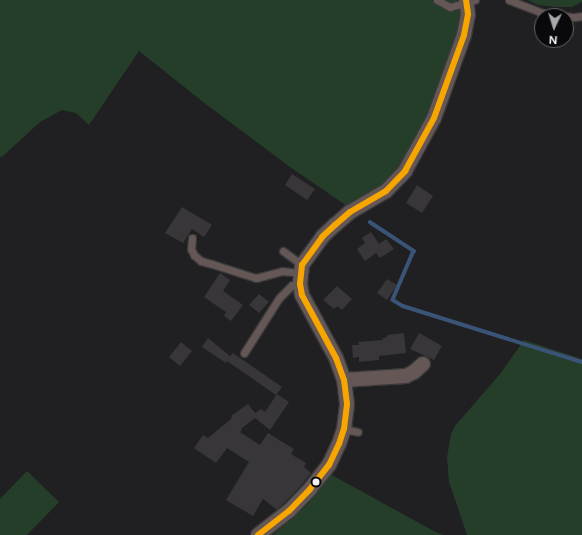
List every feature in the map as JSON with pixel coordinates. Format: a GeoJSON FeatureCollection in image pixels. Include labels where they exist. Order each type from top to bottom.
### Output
{"type":"FeatureCollection","features":[{"type":"Feature","properties":{"kind":"street"},"geometry":{"type":"LineString","coordinates":[[258,535],[289,511],[310,489],[329,465],[344,429],[347,404],[344,380],[336,358],[302,295],[301,274],[322,237],[350,212],[386,191],[405,171],[434,118],[464,35],[469,1]]}},
{"type":"Feature","properties":{"kind":"street"},"geometry":{"type":"LineString","coordinates":[[344,380],[406,376],[414,372],[423,364]]}},
{"type":"Feature","properties":{"kind":"lane"},"geometry":{"type":"LineString","coordinates":[[437,0],[450,7],[469,1]]}},
{"type":"Feature","properties":{"kind":"lane"},"geometry":{"type":"LineString","coordinates":[[509,0],[546,14],[575,17],[582,16]]}},
{"type":"Feature","properties":{"kind":"lane"},"geometry":{"type":"LineString","coordinates":[[192,238],[191,249],[194,255],[201,260],[212,264],[256,278],[282,271],[301,274]]}},
{"type":"Feature","properties":{"kind":"lane"},"geometry":{"type":"LineString","coordinates":[[283,251],[301,274]]}},
{"type":"Feature","properties":{"kind":"lane"},"geometry":{"type":"LineString","coordinates":[[244,353],[279,298],[301,274]]}},
{"type":"Feature","properties":{"kind":"lane"},"geometry":{"type":"LineString","coordinates":[[344,429],[358,432]]}},
{"type":"Feature","properties":{"kind":"green space"},"geometry":{"type":"Polygon","coordinates":[[[0,0],[457,0],[462,20],[432,103],[409,154],[387,183],[347,206],[290,167],[207,105],[139,51],[89,125],[76,113],[62,110],[40,122],[3,156],[0,157],[0,0]]]}},
{"type":"Feature","properties":{"kind":"green space"},"geometry":{"type":"Polygon","coordinates":[[[527,0],[582,0],[582,2],[572,7],[556,7],[538,5],[527,0]]]}},
{"type":"Feature","properties":{"kind":"green space"},"geometry":{"type":"Polygon","coordinates":[[[524,340],[582,359],[582,535],[467,535],[449,482],[447,457],[451,434],[455,426],[500,374],[524,340]]]}},
{"type":"Feature","properties":{"kind":"green space"},"geometry":{"type":"Polygon","coordinates":[[[27,471],[59,502],[27,535],[0,535],[0,499],[27,471]]]}},
{"type":"Feature","properties":{"kind":"green space"},"geometry":{"type":"Polygon","coordinates":[[[330,474],[443,535],[273,535],[308,504],[330,474]]]}},
{"type":"Feature","properties":{"kind":"building"},"geometry":{"type":"Polygon","coordinates":[[[292,174],[315,189],[307,200],[285,185],[292,174]]]}},
{"type":"Feature","properties":{"kind":"building"},"geometry":{"type":"Polygon","coordinates":[[[417,185],[433,196],[422,213],[406,203],[417,185]]]}},
{"type":"Feature","properties":{"kind":"building"},"geometry":{"type":"Polygon","coordinates":[[[182,207],[212,225],[204,237],[192,229],[183,243],[165,233],[182,207]]]}},
{"type":"Feature","properties":{"kind":"building"},"geometry":{"type":"Polygon","coordinates":[[[371,232],[379,244],[386,239],[394,249],[380,258],[376,253],[365,261],[357,249],[365,243],[362,238],[371,232]]]}},
{"type":"Feature","properties":{"kind":"building"},"geometry":{"type":"Polygon","coordinates":[[[220,273],[230,280],[223,291],[243,305],[231,321],[224,316],[226,312],[204,297],[220,273]]]}},
{"type":"Feature","properties":{"kind":"building"},"geometry":{"type":"Polygon","coordinates":[[[387,279],[397,285],[387,300],[377,293],[387,279]]]}},
{"type":"Feature","properties":{"kind":"building"},"geometry":{"type":"Polygon","coordinates":[[[337,286],[352,299],[342,310],[337,306],[334,309],[323,300],[337,286]]]}},
{"type":"Feature","properties":{"kind":"building"},"geometry":{"type":"Polygon","coordinates":[[[259,294],[269,302],[259,313],[249,305],[259,294]]]}},
{"type":"Feature","properties":{"kind":"building"},"geometry":{"type":"Polygon","coordinates":[[[404,333],[406,353],[379,356],[379,360],[359,362],[359,357],[353,358],[352,345],[359,345],[358,342],[383,340],[383,338],[387,337],[387,335],[404,333]]]}},
{"type":"Feature","properties":{"kind":"building"},"geometry":{"type":"Polygon","coordinates":[[[419,333],[442,346],[434,360],[410,349],[419,333]]]}},
{"type":"Feature","properties":{"kind":"building"},"geometry":{"type":"Polygon","coordinates":[[[208,338],[230,356],[233,353],[282,387],[276,395],[227,361],[226,363],[202,347],[208,338]]]}},
{"type":"Feature","properties":{"kind":"building"},"geometry":{"type":"Polygon","coordinates":[[[181,342],[192,351],[180,366],[169,357],[181,342]]]}},
{"type":"Feature","properties":{"kind":"building"},"geometry":{"type":"Polygon","coordinates":[[[277,394],[289,402],[270,430],[255,418],[241,429],[242,430],[240,432],[260,445],[268,433],[294,449],[291,454],[306,463],[304,467],[311,473],[299,488],[277,510],[263,499],[253,516],[226,500],[249,462],[227,448],[216,463],[194,448],[203,435],[208,438],[232,418],[231,416],[248,404],[255,413],[261,409],[265,412],[277,394]]]}},
{"type":"Feature","properties":{"kind":"waterway"},"geometry":{"type":"LineString","coordinates":[[370,222],[414,251],[393,300],[403,306],[582,362]]}},
{"type":"Feature","properties":{"kind":"transit line"},"geometry":{"type":"LineString","coordinates":[[258,535],[289,511],[310,489],[329,465],[344,429],[347,404],[344,380],[336,358],[302,295],[300,284],[302,265],[322,237],[335,225],[350,212],[386,191],[405,171],[434,118],[464,35],[468,14],[466,0]]}}]}
